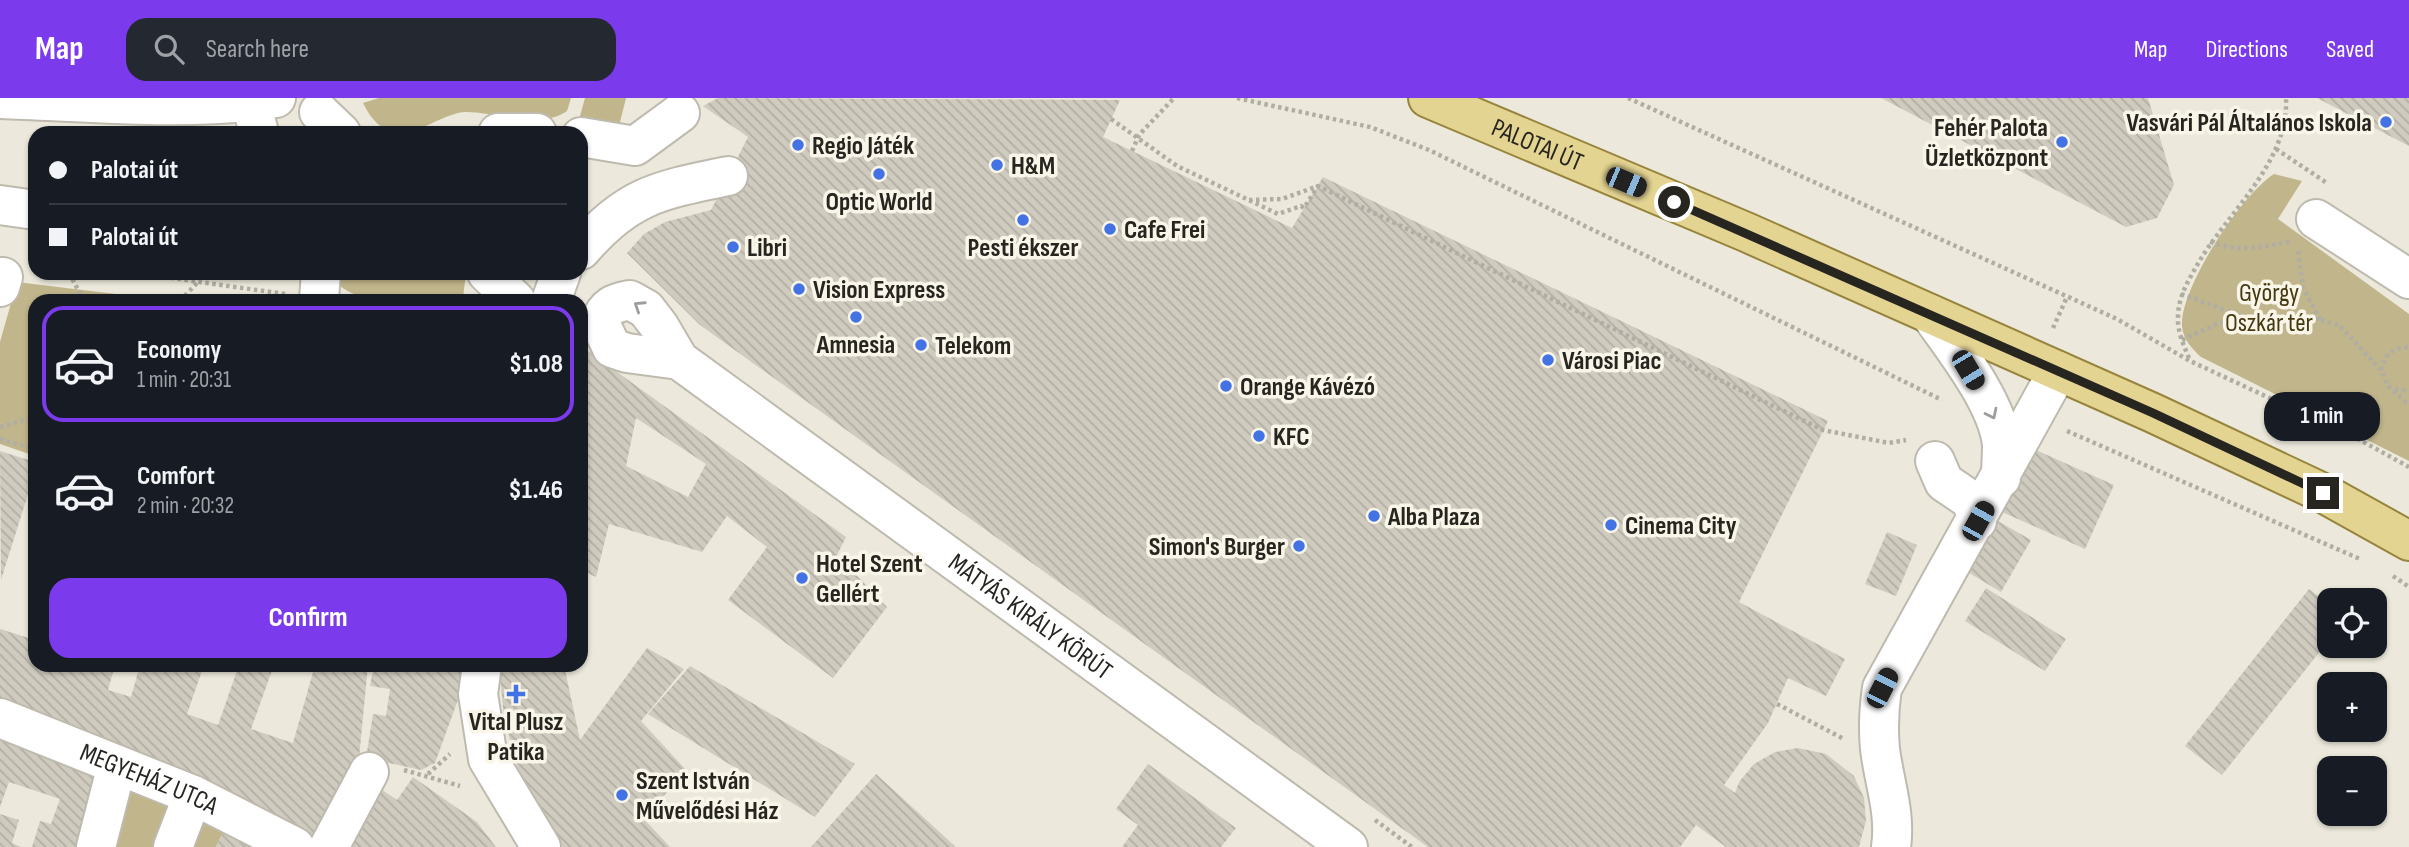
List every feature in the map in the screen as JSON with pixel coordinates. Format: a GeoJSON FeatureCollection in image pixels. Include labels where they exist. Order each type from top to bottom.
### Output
{"type":"FeatureCollection","features":[{"type":"Feature","properties":{"kind":"main road","name":"PALOTAI ÚT"},"geometry":{"type":"LineString","coordinates":[[1428,98],[1746,232],[2058,371],[2323,493],[2409,541]]}},
{"type":"Feature","properties":{"kind":"street"},"geometry":{"type":"LineString","coordinates":[[0,99],[259,108]]}},
{"type":"Feature","properties":{"kind":"street"},"geometry":{"type":"LineString","coordinates":[[588,138],[635,146],[680,113]]}},
{"type":"Feature","properties":{"kind":"street"},"geometry":{"type":"LineString","coordinates":[[635,146],[660,190]]}},
{"type":"Feature","properties":{"kind":"street"},"geometry":{"type":"LineString","coordinates":[[588,242],[606,221],[660,190],[729,176]]}},
{"type":"Feature","properties":{"kind":"street"},"geometry":{"type":"LineString","coordinates":[[0,205],[28,209]]}},
{"type":"Feature","properties":{"kind":"street"},"geometry":{"type":"LineString","coordinates":[[2316,219],[2409,279]]}},
{"type":"Feature","properties":{"kind":"street"},"geometry":{"type":"LineString","coordinates":[[494,280],[509,294]]}},
{"type":"Feature","properties":{"kind":"street"},"geometry":{"type":"LineString","coordinates":[[1930,314],[1959,356],[1997,424],[2001,444],[2000,479]]}},
{"type":"Feature","properties":{"kind":"street","name":"MÁTYÁS KIRÁLY KÖRÚT"},"geometry":{"type":"LineString","coordinates":[[679,360],[1348,847]]}},
{"type":"Feature","properties":{"kind":"street"},"geometry":{"type":"LineString","coordinates":[[1891,847],[1895,824],[1880,748],[1878,713],[1882,688],[1978,521],[2058,371]]}},
{"type":"Feature","properties":{"kind":"street"},"geometry":{"type":"LineString","coordinates":[[1924,450],[1944,482],[1972,500],[1978,521]]}},
{"type":"Feature","properties":{"kind":"street"},"geometry":{"type":"LineString","coordinates":[[481,672],[478,694],[488,759],[541,847]]}},
{"type":"Feature","properties":{"kind":"street","name":"MEGYEHÁZ UTCA"},"geometry":{"type":"LineString","coordinates":[[0,718],[193,795],[295,847]]}},
{"type":"Feature","properties":{"kind":"street"},"geometry":{"type":"LineString","coordinates":[[96,847],[117,765]]}},
{"type":"Feature","properties":{"kind":"street"},"geometry":{"type":"LineString","coordinates":[[329,847],[369,772]]}},
{"type":"Feature","properties":{"kind":"street"},"geometry":{"type":"LineString","coordinates":[[173,847],[193,795]]}},
{"type":"Feature","properties":{"kind":"path"},"geometry":{"type":"LineString","coordinates":[[1132,151],[1139,135],[1174,98]]}},
{"type":"Feature","properties":{"kind":"path"},"geometry":{"type":"LineString","coordinates":[[1237,98],[1370,127],[1429,150],[1928,390],[1952,406]]}},
{"type":"Feature","properties":{"kind":"path"},"geometry":{"type":"LineString","coordinates":[[1628,98],[2117,319],[2190,360],[2360,440],[2409,467]]}},
{"type":"Feature","properties":{"kind":"path"},"geometry":{"type":"LineString","coordinates":[[2190,360],[2177,318],[2181,294],[2210,242],[2253,186],[2276,149],[2287,114],[2286,98]]}},
{"type":"Feature","properties":{"kind":"path"},"geometry":{"type":"LineString","coordinates":[[1111,118],[1139,135],[1177,166],[1278,214],[1301,206],[1304,208],[1318,186]]}},
{"type":"Feature","properties":{"kind":"path"},"geometry":{"type":"LineString","coordinates":[[1249,200],[1282,199],[1318,186],[1823,430],[1924,450]]}},
{"type":"Feature","properties":{"kind":"path"},"geometry":{"type":"LineString","coordinates":[[2210,242],[2226,248],[2257,248],[2298,240],[2297,262],[2303,288],[2322,321]]}},
{"type":"Feature","properties":{"kind":"path"},"geometry":{"type":"LineString","coordinates":[[179,280],[274,293],[322,293]]}},
{"type":"Feature","properties":{"kind":"path"},"geometry":{"type":"LineString","coordinates":[[187,294],[197,280]]}},
{"type":"Feature","properties":{"kind":"path"},"geometry":{"type":"LineString","coordinates":[[2181,294],[2262,323],[2283,324],[2305,316],[2339,325],[2381,370],[2388,386],[2409,405]]}},
{"type":"Feature","properties":{"kind":"path"},"geometry":{"type":"LineString","coordinates":[[2182,340],[2219,323],[2249,319]]}},
{"type":"Feature","properties":{"kind":"path"},"geometry":{"type":"LineString","coordinates":[[2381,370],[2385,356],[2396,348],[2409,347]]}},
{"type":"Feature","properties":{"kind":"path"},"geometry":{"type":"LineString","coordinates":[[2388,386],[2400,392],[2409,390]]}},
{"type":"Feature","properties":{"kind":"path"},"geometry":{"type":"LineString","coordinates":[[0,427],[28,419]]}},
{"type":"Feature","properties":{"kind":"path"},"geometry":{"type":"LineString","coordinates":[[0,439],[28,447]]}},
{"type":"Feature","properties":{"kind":"path"},"geometry":{"type":"LineString","coordinates":[[2113,451],[2372,564]]}},
{"type":"Feature","properties":{"kind":"path"},"geometry":{"type":"LineString","coordinates":[[2384,570],[2409,587]]}},
{"type":"Feature","properties":{"kind":"path"},"geometry":{"type":"LineString","coordinates":[[1777,704],[1854,745]]}},
{"type":"Feature","properties":{"kind":"green space"},"geometry":{"type":"Polygon","coordinates":[[[379,98],[571,98],[567,111],[544,119],[518,119],[466,112],[448,116],[426,126],[381,126],[371,117],[363,103],[379,98]]]}},
{"type":"Feature","properties":{"kind":"green space"},"geometry":{"type":"Polygon","coordinates":[[[585,98],[626,98],[619,126],[580,116],[585,98]]]}},
{"type":"Feature","properties":{"kind":"green space","name":"György Oszkár tér"},"geometry":{"type":"Polygon","coordinates":[[[2274,174],[2302,181],[2278,219],[2409,314],[2409,461],[2201,357],[2186,339],[2182,326],[2184,309],[2202,266],[2246,200],[2274,174]]]}},
{"type":"Feature","properties":{"kind":"green space"},"geometry":{"type":"Polygon","coordinates":[[[330,280],[465,280],[463,294],[354,294],[330,280]]]}},
{"type":"Feature","properties":{"kind":"green space"},"geometry":{"type":"Polygon","coordinates":[[[17,282],[116,294],[28,294],[28,454],[0,444],[0,342],[17,282]]]}},
{"type":"Feature","properties":{"kind":"green space"},"geometry":{"type":"Polygon","coordinates":[[[117,778],[226,826],[216,847],[99,847],[117,778]]]}},
{"type":"Feature","properties":{"kind":"building","name":"Alba Plaza"},"geometry":{"type":"Polygon","coordinates":[[[718,98],[1120,100],[1103,137],[1292,228],[1323,177],[1828,421],[1739,602],[1845,659],[1826,696],[1788,678],[1768,723],[1724,785],[1735,793],[1739,782],[1754,764],[1775,752],[1798,748],[1826,754],[1854,776],[1864,798],[1866,821],[1859,847],[1726,847],[1696,825],[1680,847],[1428,847],[700,325],[627,253],[644,234],[665,222],[711,210],[748,137],[703,106],[718,98]]]}},
{"type":"Feature","properties":{"kind":"building","name":"Fehér Palota Üzletközpont"},"geometry":{"type":"Polygon","coordinates":[[[1881,98],[2148,98],[2174,185],[2157,218],[2126,227],[1881,98]]]}},
{"type":"Feature","properties":{"kind":"building","name":"Vasvári Pál Általános Iskola"},"geometry":{"type":"Polygon","coordinates":[[[2317,98],[2409,98],[2409,146],[2317,98]]]}},
{"type":"Feature","properties":{"kind":"building"},"geometry":{"type":"Polygon","coordinates":[[[588,351],[846,537],[837,555],[887,607],[833,678],[728,600],[767,547],[727,516],[702,552],[609,524],[596,577],[588,573],[588,351]],[[636,418],[626,466],[688,497],[706,464],[636,418]]]}},
{"type":"Feature","properties":{"kind":"building"},"geometry":{"type":"Polygon","coordinates":[[[2029,447],[2114,485],[2085,549],[2000,511],[2029,447]]]}},
{"type":"Feature","properties":{"kind":"building"},"geometry":{"type":"Polygon","coordinates":[[[0,451],[28,460],[28,494],[1,580],[0,451]]]}},
{"type":"Feature","properties":{"kind":"building"},"geometry":{"type":"Polygon","coordinates":[[[1996,520],[2031,540],[2001,592],[1966,571],[1996,520]]]}},
{"type":"Feature","properties":{"kind":"building"},"geometry":{"type":"Polygon","coordinates":[[[1887,532],[1917,545],[1896,596],[1865,584],[1887,532]]]}},
{"type":"Feature","properties":{"kind":"building"},"geometry":{"type":"Polygon","coordinates":[[[1986,588],[2066,639],[2045,671],[1965,621],[1986,588]]]}},
{"type":"Feature","properties":{"kind":"building"},"geometry":{"type":"Polygon","coordinates":[[[2309,589],[2317,595],[2317,655],[2222,775],[2185,746],[2309,589]]]}},
{"type":"Feature","properties":{"kind":"building"},"geometry":{"type":"Polygon","coordinates":[[[0,629],[28,638],[28,672],[113,672],[108,690],[131,697],[138,672],[202,672],[187,714],[218,725],[237,672],[271,672],[251,729],[293,743],[313,672],[367,672],[358,769],[321,838],[65,722],[0,699],[0,629]]]}},
{"type":"Feature","properties":{"kind":"building"},"geometry":{"type":"Polygon","coordinates":[[[647,648],[684,669],[641,721],[687,771],[643,818],[670,847],[562,847],[520,777],[504,718],[500,672],[565,672],[580,740],[647,648]]]}},
{"type":"Feature","properties":{"kind":"building"},"geometry":{"type":"Polygon","coordinates":[[[690,666],[855,764],[815,817],[648,714],[690,666]]]}},
{"type":"Feature","properties":{"kind":"building"},"geometry":{"type":"Polygon","coordinates":[[[373,672],[462,672],[459,697],[435,763],[421,770],[366,758],[373,714],[386,716],[390,689],[370,686],[373,672]]]}},
{"type":"Feature","properties":{"kind":"building"},"geometry":{"type":"Polygon","coordinates":[[[0,731],[111,770],[91,847],[32,847],[40,821],[51,824],[60,799],[9,782],[0,807],[0,731]]]}},
{"type":"Feature","properties":{"kind":"building"},"geometry":{"type":"Polygon","coordinates":[[[1148,764],[1236,828],[1221,847],[1122,847],[1138,825],[1116,809],[1148,764]]]}},
{"type":"Feature","properties":{"kind":"building"},"geometry":{"type":"Polygon","coordinates":[[[876,774],[956,847],[811,847],[876,774]]]}},
{"type":"Feature","properties":{"kind":"building"},"geometry":{"type":"Polygon","coordinates":[[[413,777],[477,822],[496,847],[332,847],[375,785],[397,800],[413,777]]]}},
{"type":"Feature","properties":{"kind":"building"},"geometry":{"type":"Polygon","coordinates":[[[0,814],[19,820],[12,843],[21,847],[0,847],[0,814]]]}},
{"type":"Feature","properties":{"kind":"building"},"geometry":{"type":"Polygon","coordinates":[[[226,826],[261,847],[216,847],[226,826]]]}},
{"type":"Feature","properties":{"kind":"place","name":"Vasvári Pál Általános Iskola"},"geometry":{"type":"Point","coordinates":[2386,122]}},
{"type":"Feature","properties":{"kind":"place","name":"Fehér Palota Üzletközpont"},"geometry":{"type":"Point","coordinates":[2062,142]}},
{"type":"Feature","properties":{"kind":"place","name":"Regio Játék"},"geometry":{"type":"Point","coordinates":[798,145]}},
{"type":"Feature","properties":{"kind":"place","name":"H&M"},"geometry":{"type":"Point","coordinates":[997,165]}},
{"type":"Feature","properties":{"kind":"place","name":"Optic World"},"geometry":{"type":"Point","coordinates":[879,174]}},
{"type":"Feature","properties":{"kind":"place","name":"Pesti ékszer"},"geometry":{"type":"Point","coordinates":[1023,220]}},
{"type":"Feature","properties":{"kind":"place","name":"Cafe Frei"},"geometry":{"type":"Point","coordinates":[1110,229]}},
{"type":"Feature","properties":{"kind":"place","name":"Libri"},"geometry":{"type":"Point","coordinates":[733,247]}},
{"type":"Feature","properties":{"kind":"place","name":"Vision Express"},"geometry":{"type":"Point","coordinates":[799,289]}},
{"type":"Feature","properties":{"kind":"place","name":"Amnesia"},"geometry":{"type":"Point","coordinates":[856,317]}},
{"type":"Feature","properties":{"kind":"place","name":"Telekom"},"geometry":{"type":"Point","coordinates":[921,345]}},
{"type":"Feature","properties":{"kind":"place","name":"Városi Piac"},"geometry":{"type":"Point","coordinates":[1548,360]}},
{"type":"Feature","properties":{"kind":"place","name":"Orange Kávézó"},"geometry":{"type":"Point","coordinates":[1226,386]}},
{"type":"Feature","properties":{"kind":"place","name":"KFC"},"geometry":{"type":"Point","coordinates":[1259,436]}},
{"type":"Feature","properties":{"kind":"place","name":"Alba Plaza"},"geometry":{"type":"Point","coordinates":[1374,516]}},
{"type":"Feature","properties":{"kind":"place","name":"Cinema City"},"geometry":{"type":"Point","coordinates":[1611,525]}},
{"type":"Feature","properties":{"kind":"place","name":"Simon's Burger"},"geometry":{"type":"Point","coordinates":[1299,546]}},
{"type":"Feature","properties":{"kind":"place","name":"Hotel Szent Gellért"},"geometry":{"type":"Point","coordinates":[802,578]}},
{"type":"Feature","properties":{"kind":"place","name":"Vital Plusz Patika"},"geometry":{"type":"Point","coordinates":[516,694]}},
{"type":"Feature","properties":{"kind":"place","name":"Szent István Művelődési Ház"},"geometry":{"type":"Point","coordinates":[622,795]}},
{"type":"Feature","properties":{"kind":"route"},"geometry":{"type":"LineString","coordinates":[[1674,202],[2153,413],[2323,493]]}}]}
